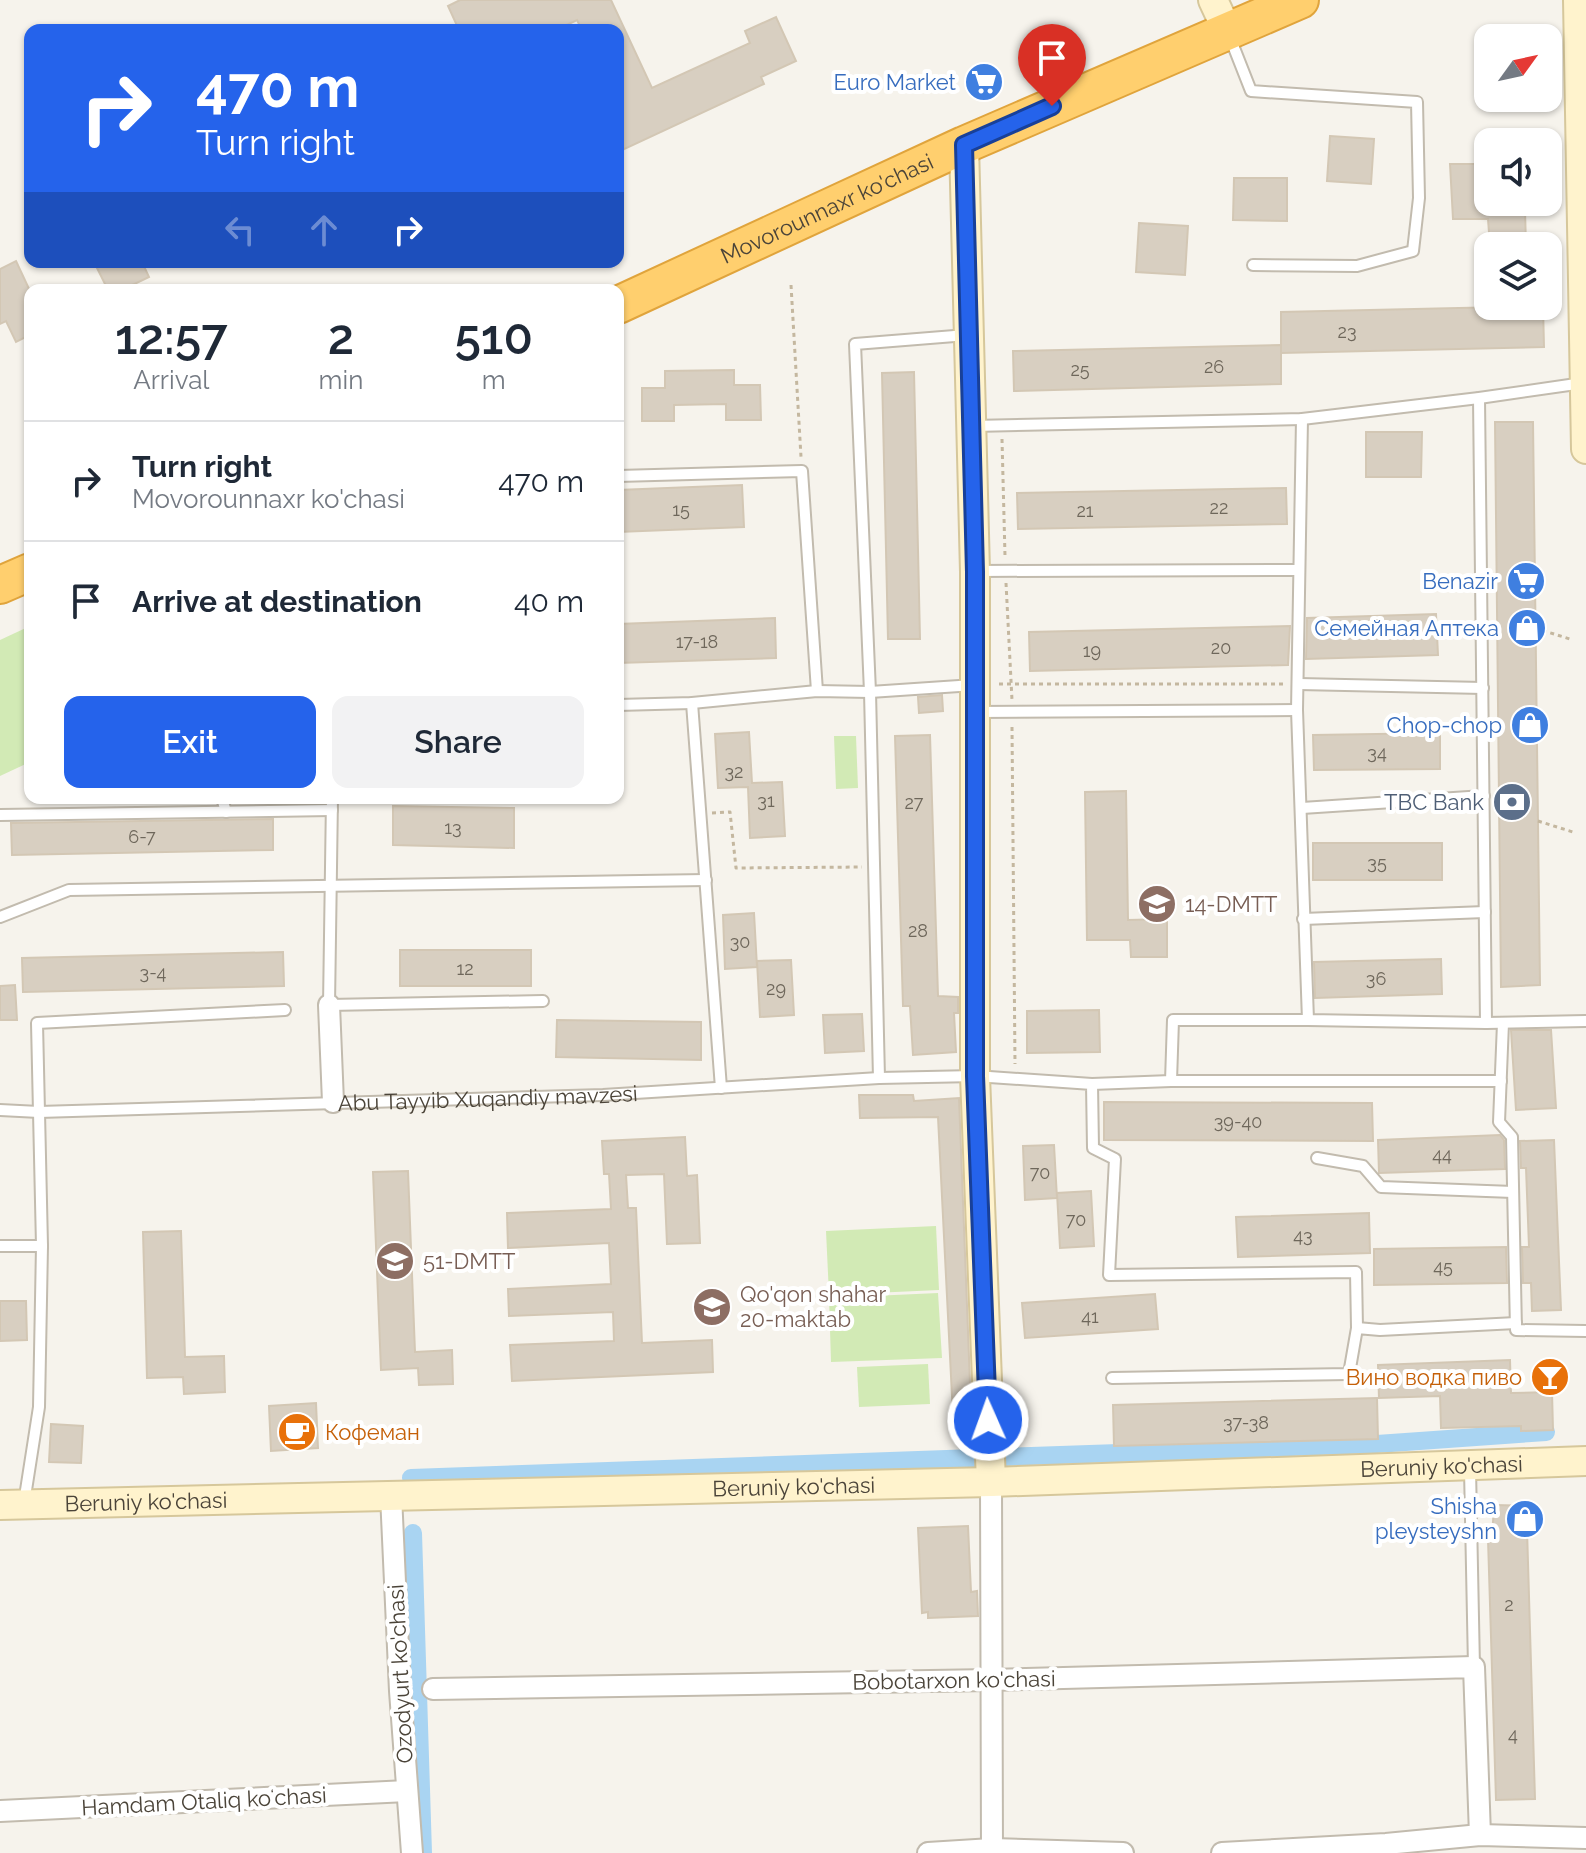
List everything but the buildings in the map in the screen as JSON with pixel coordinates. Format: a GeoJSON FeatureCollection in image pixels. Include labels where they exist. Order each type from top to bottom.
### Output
{"type":"FeatureCollection","features":[{"type":"Feature","properties":{"kind":"highway","name":"Movorounnaxr ko'chasi"},"geometry":{"type":"LineString","coordinates":[[624,302],[964,145],[1220,15],[1300,0]]}},
{"type":"Feature","properties":{"kind":"highway"},"geometry":{"type":"LineString","coordinates":[[0,585],[24,575]]}},
{"type":"Feature","properties":{"kind":"main road"},"geometry":{"type":"LineString","coordinates":[[1578,0],[1586,449]]}},
{"type":"Feature","properties":{"kind":"main road"},"geometry":{"type":"LineString","coordinates":[[964,145],[975,572],[975,1076],[991,1482]]}},
{"type":"Feature","properties":{"kind":"main road","name":"Beruniy ko'chasi"},"geometry":{"type":"LineString","coordinates":[[12,1505],[991,1482],[1586,1461]]}},
{"type":"Feature","properties":{"kind":"street"},"geometry":{"type":"LineString","coordinates":[[329,1005],[333,1102]]}},
{"type":"Feature","properties":{"kind":"street"},"geometry":{"type":"LineString","coordinates":[[991,1482],[992,1851]]}},
{"type":"Feature","properties":{"kind":"street","name":"Ozodyurt ko'chasi"},"geometry":{"type":"LineString","coordinates":[[391,1495],[412,1853]]}},
{"type":"Feature","properties":{"kind":"street"},"geometry":{"type":"LineString","coordinates":[[1474,1667],[1480,1835]]}},
{"type":"Feature","properties":{"kind":"street","name":"Bobotarxon ko'chasi"},"geometry":{"type":"LineString","coordinates":[[433,1689],[991,1680],[1474,1667]]}},
{"type":"Feature","properties":{"kind":"street","name":"Hamdam Otaliq koʻchasi"},"geometry":{"type":"LineString","coordinates":[[0,1811],[407,1791]]}},
{"type":"Feature","properties":{"kind":"street"},"geometry":{"type":"LineString","coordinates":[[1222,1853],[1386,1848],[1480,1835],[1586,1838]]}},
{"type":"Feature","properties":{"kind":"street"},"geometry":{"type":"LineString","coordinates":[[928,1853],[1123,1853]]}},
{"type":"Feature","properties":{"kind":"lane"},"geometry":{"type":"LineString","coordinates":[[1220,15],[1251,91],[1417,102],[1419,198],[1413,251],[1357,266],[1253,265]]}},
{"type":"Feature","properties":{"kind":"lane"},"geometry":{"type":"LineString","coordinates":[[879,1078],[870,692],[855,344],[969,335]]}},
{"type":"Feature","properties":{"kind":"lane"},"geometry":{"type":"LineString","coordinates":[[972,426],[1302,419],[1585,383]]}},
{"type":"Feature","properties":{"kind":"lane"},"geometry":{"type":"LineString","coordinates":[[1479,398],[1486,1023]]}},
{"type":"Feature","properties":{"kind":"lane"},"geometry":{"type":"LineString","coordinates":[[1302,419],[1297,710],[1308,1020]]}},
{"type":"Feature","properties":{"kind":"lane"},"geometry":{"type":"LineString","coordinates":[[624,476],[802,471],[817,691]]}},
{"type":"Feature","properties":{"kind":"lane"},"geometry":{"type":"LineString","coordinates":[[975,572],[1299,570]]}},
{"type":"Feature","properties":{"kind":"lane"},"geometry":{"type":"LineString","coordinates":[[1299,684],[1483,688]]}},
{"type":"Feature","properties":{"kind":"lane"},"geometry":{"type":"LineString","coordinates":[[624,705],[692,703],[817,691],[975,698],[1012,711],[1297,710]]}},
{"type":"Feature","properties":{"kind":"lane"},"geometry":{"type":"LineString","coordinates":[[692,703],[721,1088]]}},
{"type":"Feature","properties":{"kind":"lane"},"geometry":{"type":"LineString","coordinates":[[1302,808],[1484,796]]}},
{"type":"Feature","properties":{"kind":"lane"},"geometry":{"type":"LineString","coordinates":[[224,804],[226,812]]}},
{"type":"Feature","properties":{"kind":"lane"},"geometry":{"type":"LineString","coordinates":[[332,804],[329,1005],[543,1001]]}},
{"type":"Feature","properties":{"kind":"lane"},"geometry":{"type":"LineString","coordinates":[[0,815],[332,810]]}},
{"type":"Feature","properties":{"kind":"lane"},"geometry":{"type":"LineString","coordinates":[[0,917],[69,890],[706,880]]}},
{"type":"Feature","properties":{"kind":"lane"},"geometry":{"type":"LineString","coordinates":[[1303,919],[1485,912]]}},
{"type":"Feature","properties":{"kind":"lane"},"geometry":{"type":"LineString","coordinates":[[12,1505],[39,1407],[42,1246],[37,1023],[285,1010]]}},
{"type":"Feature","properties":{"kind":"lane"},"geometry":{"type":"LineString","coordinates":[[1171,1081],[1173,1020],[1586,1021]]}},
{"type":"Feature","properties":{"kind":"lane"},"geometry":{"type":"LineString","coordinates":[[1503,1023],[1499,1122],[1512,1137],[1516,1330],[1586,1331]]}},
{"type":"Feature","properties":{"kind":"lane","name":"Abu Tayyib Xuqandiy mavzesi"},"geometry":{"type":"LineString","coordinates":[[0,1110],[39,1112],[603,1095],[879,1078],[975,1076],[1092,1084],[1171,1081],[1501,1081]]}},
{"type":"Feature","properties":{"kind":"lane"},"geometry":{"type":"LineString","coordinates":[[1092,1084],[1093,1148],[1115,1159],[1109,1275],[1356,1272],[1357,1328],[1349,1374],[1112,1378]]}},
{"type":"Feature","properties":{"kind":"lane"},"geometry":{"type":"LineString","coordinates":[[1317,1158],[1363,1166],[1381,1187],[1513,1192]]}},
{"type":"Feature","properties":{"kind":"lane"},"geometry":{"type":"LineString","coordinates":[[0,1246],[42,1246]]}},
{"type":"Feature","properties":{"kind":"lane"},"geometry":{"type":"LineString","coordinates":[[1357,1328],[1380,1330],[1516,1323]]}},
{"type":"Feature","properties":{"kind":"lane"},"geometry":{"type":"LineString","coordinates":[[1470,1465],[1474,1667]]}},
{"type":"Feature","properties":{"kind":"path"},"geometry":{"type":"LineString","coordinates":[[791,285],[802,473]]}},
{"type":"Feature","properties":{"kind":"path"},"geometry":{"type":"LineString","coordinates":[[1002,426],[1012,711],[1015,1079]]}},
{"type":"Feature","properties":{"kind":"path"},"geometry":{"type":"LineString","coordinates":[[1535,628],[1573,640]]}},
{"type":"Feature","properties":{"kind":"path"},"geometry":{"type":"LineString","coordinates":[[975,698],[1011,684],[1299,684]]}},
{"type":"Feature","properties":{"kind":"path"},"geometry":{"type":"LineString","coordinates":[[701,813],[730,812],[736,868],[873,867]]}},
{"type":"Feature","properties":{"kind":"path"},"geometry":{"type":"LineString","coordinates":[[1538,821],[1576,833]]}},
{"type":"Feature","properties":{"kind":"green space"},"geometry":{"type":"Polygon","coordinates":[[[24,629],[24,765],[0,776],[0,640],[24,629]]]}},
{"type":"Feature","properties":{"kind":"green space"},"geometry":{"type":"Polygon","coordinates":[[[834,736],[856,736],[858,788],[836,789],[834,736]]]}},
{"type":"Feature","properties":{"kind":"green space"},"geometry":{"type":"Polygon","coordinates":[[[936,1226],[939,1290],[829,1295],[826,1231],[936,1226]]]}},
{"type":"Feature","properties":{"kind":"green space"},"geometry":{"type":"Polygon","coordinates":[[[938,1293],[942,1358],[831,1362],[829,1298],[938,1293]]]}},
{"type":"Feature","properties":{"kind":"green space"},"geometry":{"type":"Polygon","coordinates":[[[928,1364],[930,1404],[859,1407],[857,1367],[928,1364]]]}},
{"type":"Feature","properties":{"kind":"waterway"},"geometry":{"type":"LineString","coordinates":[[1005,1457],[1377,1444],[1546,1432]]}},
{"type":"Feature","properties":{"kind":"waterway"},"geometry":{"type":"LineString","coordinates":[[411,1478],[975,1458]]}},
{"type":"Feature","properties":{"kind":"waterway"},"geometry":{"type":"LineString","coordinates":[[413,1533],[423,1853]]}},
{"type":"Feature","properties":{"kind":"place","name":"Euro Market"},"geometry":{"type":"Point","coordinates":[984,82]}},
{"type":"Feature","properties":{"kind":"place","name":"Benazir"},"geometry":{"type":"Point","coordinates":[1526,581]}},
{"type":"Feature","properties":{"kind":"place","name":"Семейная Аптека"},"geometry":{"type":"Point","coordinates":[1527,628]}},
{"type":"Feature","properties":{"kind":"place","name":"Chop-chop"},"geometry":{"type":"Point","coordinates":[1530,725]}},
{"type":"Feature","properties":{"kind":"place","name":"TBC Bank"},"geometry":{"type":"Point","coordinates":[1512,802]}},
{"type":"Feature","properties":{"kind":"place","name":"14-DMTT"},"geometry":{"type":"Point","coordinates":[1157,904]}},
{"type":"Feature","properties":{"kind":"place","name":"51-DMTT"},"geometry":{"type":"Point","coordinates":[395,1261]}},
{"type":"Feature","properties":{"kind":"place","name":"Qo'qon shahar 20-maktab"},"geometry":{"type":"Point","coordinates":[712,1307]}},
{"type":"Feature","properties":{"kind":"place","name":"Вино водка пиво"},"geometry":{"type":"Point","coordinates":[1550,1377]}},
{"type":"Feature","properties":{"kind":"place","name":"Кофеман"},"geometry":{"type":"Point","coordinates":[297,1432]}},
{"type":"Feature","properties":{"kind":"place","name":"Shisha pleysteyshn"},"geometry":{"type":"Point","coordinates":[1525,1519]}},
{"type":"Feature","properties":{"kind":"route"},"geometry":{"type":"LineString","coordinates":[[988,1420],[975,1076],[975,572],[964,145],[1052,106]]}}]}
